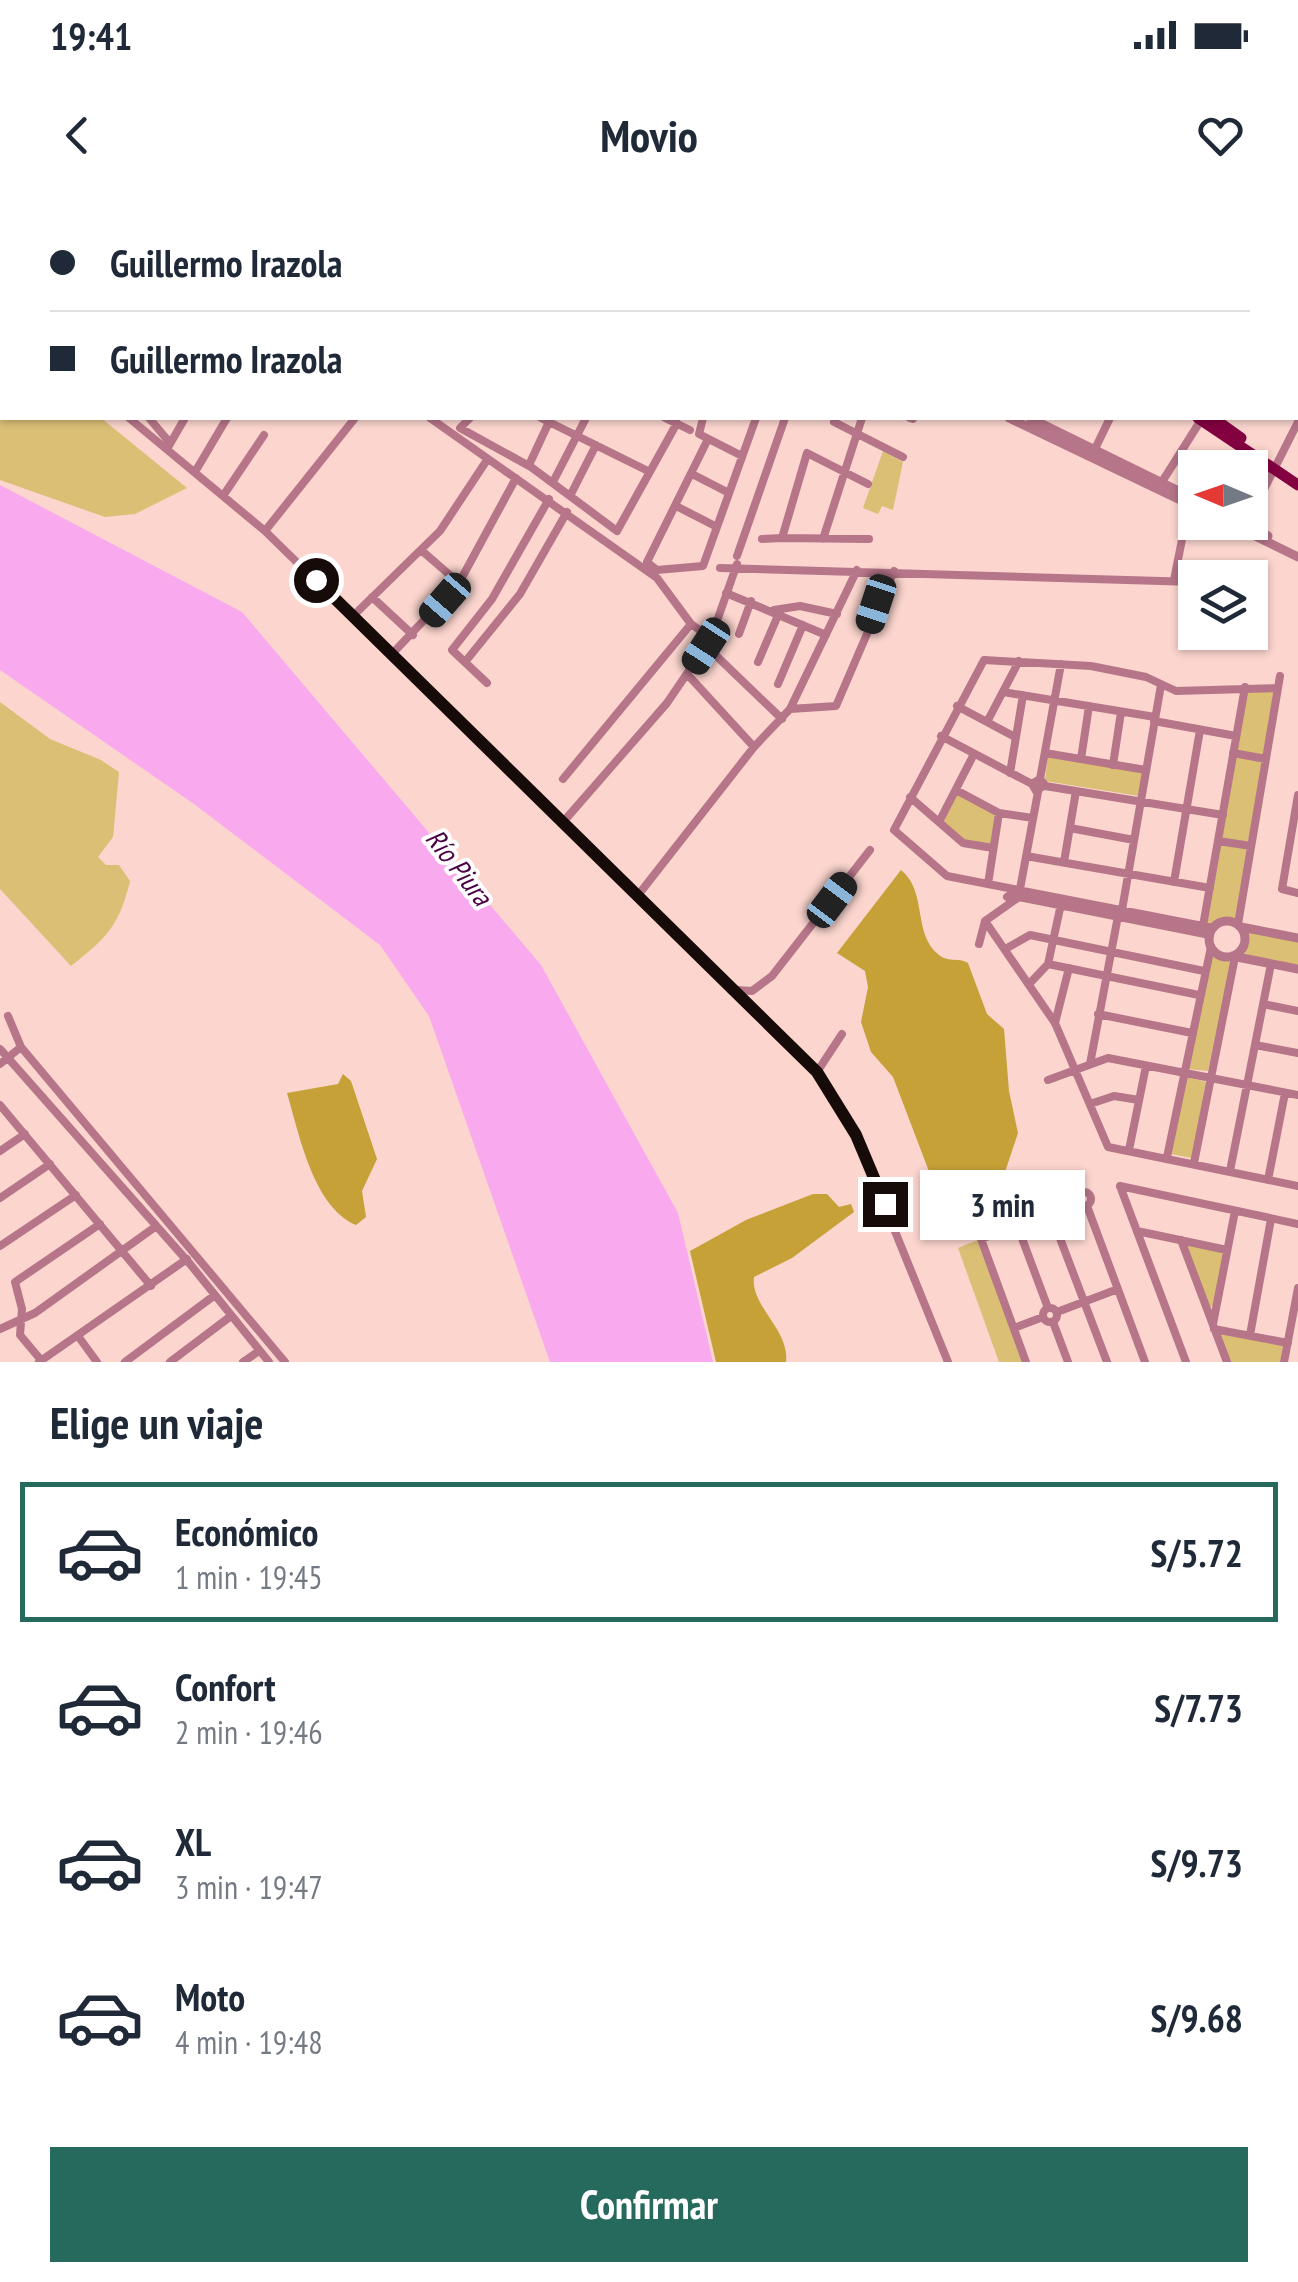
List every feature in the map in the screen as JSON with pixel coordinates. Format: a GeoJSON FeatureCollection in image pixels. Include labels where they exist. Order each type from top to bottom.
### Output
{"type":"FeatureCollection","features":[{"type":"Feature","properties":{"kind":"main road"},"geometry":{"type":"LineString","coordinates":[[1207,420],[1298,477]]}},
{"type":"Feature","properties":{"kind":"main road"},"geometry":{"type":"LineString","coordinates":[[1275,465],[1298,485]]}},
{"type":"Feature","properties":{"kind":"street"},"geometry":{"type":"LineString","coordinates":[[133,420],[169,446],[265,531],[817,1072],[856,1135],[948,1362]]}},
{"type":"Feature","properties":{"kind":"street"},"geometry":{"type":"LineString","coordinates":[[150,420],[169,446]]}},
{"type":"Feature","properties":{"kind":"street"},"geometry":{"type":"LineString","coordinates":[[169,446],[184,420]]}},
{"type":"Feature","properties":{"kind":"street"},"geometry":{"type":"LineString","coordinates":[[195,472],[226,420]]}},
{"type":"Feature","properties":{"kind":"street"},"geometry":{"type":"LineString","coordinates":[[265,531],[353,420]]}},
{"type":"Feature","properties":{"kind":"street"},"geometry":{"type":"LineString","coordinates":[[433,420],[657,578],[708,642],[782,718]]}},
{"type":"Feature","properties":{"kind":"street"},"geometry":{"type":"LineString","coordinates":[[468,420],[460,428],[529,465],[617,531],[676,424]]}},
{"type":"Feature","properties":{"kind":"street"},"geometry":{"type":"LineString","coordinates":[[529,465],[545,420],[650,472]]}},
{"type":"Feature","properties":{"kind":"street"},"geometry":{"type":"LineString","coordinates":[[553,482],[585,420]]}},
{"type":"Feature","properties":{"kind":"street"},"geometry":{"type":"LineString","coordinates":[[669,420],[690,430]]}},
{"type":"Feature","properties":{"kind":"street"},"geometry":{"type":"LineString","coordinates":[[702,420],[698,431],[742,456]]}},
{"type":"Feature","properties":{"kind":"street"},"geometry":{"type":"LineString","coordinates":[[708,439],[647,562],[657,570],[702,568],[753,420]]}},
{"type":"Feature","properties":{"kind":"street"},"geometry":{"type":"LineString","coordinates":[[564,821],[688,675],[708,642],[784,420]]}},
{"type":"Feature","properties":{"kind":"street"},"geometry":{"type":"LineString","coordinates":[[823,539],[861,420]]}},
{"type":"Feature","properties":{"kind":"street"},"geometry":{"type":"LineString","coordinates":[[1013,420],[1093,453]]}},
{"type":"Feature","properties":{"kind":"street"},"geometry":{"type":"LineString","coordinates":[[1034,420],[1178,495]]}},
{"type":"Feature","properties":{"kind":"street"},"geometry":{"type":"LineString","coordinates":[[1093,453],[1109,420]]}},
{"type":"Feature","properties":{"kind":"street"},"geometry":{"type":"LineString","coordinates":[[1160,486],[1203,420]]}},
{"type":"Feature","properties":{"kind":"street"},"geometry":{"type":"LineString","coordinates":[[834,422],[904,457]]}},
{"type":"Feature","properties":{"kind":"street"},"geometry":{"type":"LineString","coordinates":[[1268,479],[1298,422]]}},
{"type":"Feature","properties":{"kind":"street"},"geometry":{"type":"LineString","coordinates":[[223,496],[264,436]]}},
{"type":"Feature","properties":{"kind":"street"},"geometry":{"type":"LineString","coordinates":[[570,496],[596,445]]}},
{"type":"Feature","properties":{"kind":"street"},"geometry":{"type":"LineString","coordinates":[[782,538],[808,453],[868,484]]}},
{"type":"Feature","properties":{"kind":"street"},"geometry":{"type":"LineString","coordinates":[[353,616],[421,550],[487,460]]}},
{"type":"Feature","properties":{"kind":"street"},"geometry":{"type":"LineString","coordinates":[[692,474],[729,493]]}},
{"type":"Feature","properties":{"kind":"street"},"geometry":{"type":"LineString","coordinates":[[392,654],[459,582],[516,478]]}},
{"type":"Feature","properties":{"kind":"street"},"geometry":{"type":"LineString","coordinates":[[487,683],[452,650],[492,599],[550,499]]}},
{"type":"Feature","properties":{"kind":"street"},"geometry":{"type":"LineString","coordinates":[[676,506],[717,527]]}},
{"type":"Feature","properties":{"kind":"street"},"geometry":{"type":"LineString","coordinates":[[465,662],[520,594],[566,512]]}},
{"type":"Feature","properties":{"kind":"street"},"geometry":{"type":"LineString","coordinates":[[762,538],[869,539]]}},
{"type":"Feature","properties":{"kind":"street"},"geometry":{"type":"LineString","coordinates":[[1268,538],[1298,556]]}},
{"type":"Feature","properties":{"kind":"street"},"geometry":{"type":"LineString","coordinates":[[1174,580],[1184,540]]}},
{"type":"Feature","properties":{"kind":"street"},"geometry":{"type":"LineString","coordinates":[[421,550],[459,582]]}},
{"type":"Feature","properties":{"kind":"street"},"geometry":{"type":"LineString","coordinates":[[720,568],[737,561],[856,570],[1178,580]]}},
{"type":"Feature","properties":{"kind":"street"},"geometry":{"type":"LineString","coordinates":[[639,894],[754,748],[790,709],[856,570]]}},
{"type":"Feature","properties":{"kind":"street"},"geometry":{"type":"LineString","coordinates":[[790,709],[816,704],[836,706],[894,571]]}},
{"type":"Feature","properties":{"kind":"street"},"geometry":{"type":"LineString","coordinates":[[726,593],[826,635]]}},
{"type":"Feature","properties":{"kind":"street"},"geometry":{"type":"LineString","coordinates":[[372,597],[412,635]]}},
{"type":"Feature","properties":{"kind":"street"},"geometry":{"type":"LineString","coordinates":[[739,634],[751,601]]}},
{"type":"Feature","properties":{"kind":"street"},"geometry":{"type":"LineString","coordinates":[[776,611],[800,606],[836,614]]}},
{"type":"Feature","properties":{"kind":"street"},"geometry":{"type":"LineString","coordinates":[[758,662],[776,611]]}},
{"type":"Feature","properties":{"kind":"street"},"geometry":{"type":"LineString","coordinates":[[563,779],[692,624]]}},
{"type":"Feature","properties":{"kind":"street"},"geometry":{"type":"LineString","coordinates":[[778,684],[803,625]]}},
{"type":"Feature","properties":{"kind":"street"},"geometry":{"type":"LineString","coordinates":[[960,885],[894,830],[981,661],[1061,664],[1126,672],[1180,691],[1278,688]]}},
{"type":"Feature","properties":{"kind":"street"},"geometry":{"type":"LineString","coordinates":[[986,722],[1019,662]]}},
{"type":"Feature","properties":{"kind":"street"},"geometry":{"type":"LineString","coordinates":[[1007,897],[1020,889],[1061,664]]}},
{"type":"Feature","properties":{"kind":"street"},"geometry":{"type":"LineString","coordinates":[[688,675],[754,748]]}},
{"type":"Feature","properties":{"kind":"street"},"geometry":{"type":"LineString","coordinates":[[1194,1163],[1233,956],[1244,946],[1239,926],[1280,676]]}},
{"type":"Feature","properties":{"kind":"street"},"geometry":{"type":"LineString","coordinates":[[1090,1064],[1161,685]]}},
{"type":"Feature","properties":{"kind":"street"},"geometry":{"type":"LineString","coordinates":[[801,686],[816,704]]}},
{"type":"Feature","properties":{"kind":"street"},"geometry":{"type":"LineString","coordinates":[[1167,1158],[1211,947],[1210,888],[1246,687]]}},
{"type":"Feature","properties":{"kind":"street"},"geometry":{"type":"LineString","coordinates":[[1002,692],[1236,736]]}},
{"type":"Feature","properties":{"kind":"street"},"geometry":{"type":"LineString","coordinates":[[1010,772],[1022,695]]}},
{"type":"Feature","properties":{"kind":"street"},"geometry":{"type":"LineString","coordinates":[[957,706],[1015,737]]}},
{"type":"Feature","properties":{"kind":"street"},"geometry":{"type":"LineString","coordinates":[[1081,759],[1089,706]]}},
{"type":"Feature","properties":{"kind":"street"},"geometry":{"type":"LineString","coordinates":[[1113,765],[1121,712]]}},
{"type":"Feature","properties":{"kind":"street"},"geometry":{"type":"LineString","coordinates":[[1174,882],[1200,730]]}},
{"type":"Feature","properties":{"kind":"street"},"geometry":{"type":"LineString","coordinates":[[940,736],[1039,785],[1223,815]]}},
{"type":"Feature","properties":{"kind":"street"},"geometry":{"type":"LineString","coordinates":[[1233,752],[1266,758]]}},
{"type":"Feature","properties":{"kind":"street"},"geometry":{"type":"LineString","coordinates":[[1045,753],[1146,770]]}},
{"type":"Feature","properties":{"kind":"street"},"geometry":{"type":"LineString","coordinates":[[939,822],[974,754]]}},
{"type":"Feature","properties":{"kind":"street"},"geometry":{"type":"LineString","coordinates":[[956,790],[999,812],[1033,818]]}},
{"type":"Feature","properties":{"kind":"street"},"geometry":{"type":"LineString","coordinates":[[1064,862],[1076,791]]}},
{"type":"Feature","properties":{"kind":"street"},"geometry":{"type":"LineString","coordinates":[[1298,795],[1282,889],[1298,893]]}},
{"type":"Feature","properties":{"kind":"street"},"geometry":{"type":"LineString","coordinates":[[910,797],[963,844],[994,848]]}},
{"type":"Feature","properties":{"kind":"street"},"geometry":{"type":"LineString","coordinates":[[988,884],[999,812]]}},
{"type":"Feature","properties":{"kind":"street"},"geometry":{"type":"LineString","coordinates":[[1070,828],[1134,840]]}},
{"type":"Feature","properties":{"kind":"street"},"geometry":{"type":"LineString","coordinates":[[1218,841],[1251,846]]}},
{"type":"Feature","properties":{"kind":"street"},"geometry":{"type":"LineString","coordinates":[[736,990],[752,991],[772,976],[870,850]]}},
{"type":"Feature","properties":{"kind":"street"},"geometry":{"type":"LineString","coordinates":[[1026,856],[1210,888]]}},
{"type":"Feature","properties":{"kind":"street"},"geometry":{"type":"LineString","coordinates":[[947,876],[1120,913]]}},
{"type":"Feature","properties":{"kind":"street"},"geometry":{"type":"LineString","coordinates":[[979,944],[985,921],[1018,897],[1209,930],[1226,921],[1298,938]]}},
{"type":"Feature","properties":{"kind":"street"},"geometry":{"type":"LineString","coordinates":[[1030,982],[1048,964],[1060,904]]}},
{"type":"Feature","properties":{"kind":"street"},"geometry":{"type":"LineString","coordinates":[[985,921],[1055,1023],[1105,1144],[1298,1186]]}},
{"type":"Feature","properties":{"kind":"street"},"geometry":{"type":"LineString","coordinates":[[1007,948],[1030,935],[1204,971]]}},
{"type":"Feature","properties":{"kind":"street"},"geometry":{"type":"LineString","coordinates":[[1211,947],[1220,955],[1298,969]]}},
{"type":"Feature","properties":{"kind":"street"},"geometry":{"type":"LineString","coordinates":[[1048,964],[1200,994]]}},
{"type":"Feature","properties":{"kind":"street"},"geometry":{"type":"LineString","coordinates":[[1230,1171],[1271,964]]}},
{"type":"Feature","properties":{"kind":"street"},"geometry":{"type":"LineString","coordinates":[[1055,1023],[1070,968]]}},
{"type":"Feature","properties":{"kind":"street"},"geometry":{"type":"LineString","coordinates":[[1263,1004],[1298,1011]]}},
{"type":"Feature","properties":{"kind":"street"},"geometry":{"type":"LineString","coordinates":[[1098,1014],[1192,1032]]}},
{"type":"Feature","properties":{"kind":"street"},"geometry":{"type":"LineString","coordinates":[[8,1016],[21,1047],[285,1362]]}},
{"type":"Feature","properties":{"kind":"street"},"geometry":{"type":"LineString","coordinates":[[817,1072],[842,1034]]}},
{"type":"Feature","properties":{"kind":"street"},"geometry":{"type":"LineString","coordinates":[[1255,1045],[1298,1053]]}},
{"type":"Feature","properties":{"kind":"street"},"geometry":{"type":"LineString","coordinates":[[4,1061],[21,1047]]}},
{"type":"Feature","properties":{"kind":"street"},"geometry":{"type":"LineString","coordinates":[[0,1049],[4,1061],[186,1259],[269,1362]]}},
{"type":"Feature","properties":{"kind":"street"},"geometry":{"type":"LineString","coordinates":[[1048,1080],[1108,1058],[1298,1095]]}},
{"type":"Feature","properties":{"kind":"street"},"geometry":{"type":"LineString","coordinates":[[1128,1150],[1146,1066]]}},
{"type":"Feature","properties":{"kind":"street"},"geometry":{"type":"LineString","coordinates":[[1268,1180],[1285,1093]]}},
{"type":"Feature","properties":{"kind":"street"},"geometry":{"type":"LineString","coordinates":[[1090,1104],[1114,1096],[1139,1100]]}},
{"type":"Feature","properties":{"kind":"street"},"geometry":{"type":"LineString","coordinates":[[0,1105],[151,1286]]}},
{"type":"Feature","properties":{"kind":"street"},"geometry":{"type":"LineString","coordinates":[[0,1151],[25,1134]]}},
{"type":"Feature","properties":{"kind":"street"},"geometry":{"type":"LineString","coordinates":[[0,1198],[50,1164]]}},
{"type":"Feature","properties":{"kind":"street"},"geometry":{"type":"LineString","coordinates":[[1186,1362],[1120,1186],[1298,1224]]}},
{"type":"Feature","properties":{"kind":"street"},"geometry":{"type":"LineString","coordinates":[[0,1246],[76,1195]]}},
{"type":"Feature","properties":{"kind":"street"},"geometry":{"type":"LineString","coordinates":[[1026,1362],[981,1239],[1077,1202],[1087,1206],[1145,1362]]}},
{"type":"Feature","properties":{"kind":"street"},"geometry":{"type":"LineString","coordinates":[[1214,1327],[1235,1211]]}},
{"type":"Feature","properties":{"kind":"street"},"geometry":{"type":"LineString","coordinates":[[1050,1212],[1107,1362]]}},
{"type":"Feature","properties":{"kind":"street"},"geometry":{"type":"LineString","coordinates":[[1250,1335],[1272,1219]]}},
{"type":"Feature","properties":{"kind":"street"},"geometry":{"type":"LineString","coordinates":[[100,1224],[15,1282],[22,1309],[20,1335],[40,1361],[196,1255]]}},
{"type":"Feature","properties":{"kind":"street"},"geometry":{"type":"LineString","coordinates":[[1016,1225],[1068,1362]]}},
{"type":"Feature","properties":{"kind":"street"},"geometry":{"type":"LineString","coordinates":[[0,1329],[20,1322],[124,1253],[154,1228]]}},
{"type":"Feature","properties":{"kind":"street"},"geometry":{"type":"LineString","coordinates":[[1136,1231],[1227,1250]]}},
{"type":"Feature","properties":{"kind":"street"},"geometry":{"type":"LineString","coordinates":[[1181,1240],[1227,1362]]}},
{"type":"Feature","properties":{"kind":"street"},"geometry":{"type":"LineString","coordinates":[[1289,1346],[1298,1288]]}},
{"type":"Feature","properties":{"kind":"street"},"geometry":{"type":"LineString","coordinates":[[1014,1328],[1118,1289]]}},
{"type":"Feature","properties":{"kind":"street"},"geometry":{"type":"LineString","coordinates":[[125,1362],[214,1295]]}},
{"type":"Feature","properties":{"kind":"street"},"geometry":{"type":"LineString","coordinates":[[170,1362],[231,1316]]}},
{"type":"Feature","properties":{"kind":"street"},"geometry":{"type":"LineString","coordinates":[[1214,1327],[1289,1346],[1298,1355]]}},
{"type":"Feature","properties":{"kind":"street"},"geometry":{"type":"LineString","coordinates":[[78,1336],[97,1362]]}},
{"type":"Feature","properties":{"kind":"street"},"geometry":{"type":"LineString","coordinates":[[243,1362],[258,1350]]}},
{"type":"Feature","properties":{"kind":"shaded area"},"geometry":{"type":"Polygon","coordinates":[[[0,420],[103,420],[187,488],[135,514],[105,517],[0,480],[0,420]]]}},
{"type":"Feature","properties":{"kind":"shaded area"},"geometry":{"type":"Polygon","coordinates":[[[883,451],[903,462],[893,510],[882,506],[878,514],[863,508],[883,451]]]}},
{"type":"Feature","properties":{"kind":"shaded area"},"geometry":{"type":"Polygon","coordinates":[[[0,485],[242,612],[541,965],[678,1213],[713,1362],[550,1362],[429,1016],[380,945],[194,804],[0,670],[0,485]]]}},
{"type":"Feature","properties":{"kind":"shaded area"},"geometry":{"type":"Polygon","coordinates":[[[1248,688],[1274,690],[1235,919],[1207,925],[1248,688]]]}},
{"type":"Feature","properties":{"kind":"shaded area"},"geometry":{"type":"Polygon","coordinates":[[[0,702],[50,739],[101,760],[119,772],[113,837],[98,857],[106,865],[119,865],[130,881],[110,930],[71,966],[0,889],[0,702]]]}},
{"type":"Feature","properties":{"kind":"shaded area"},"geometry":{"type":"Polygon","coordinates":[[[1048,756],[1143,772],[1139,796],[1045,781],[1048,756]]]}},
{"type":"Feature","properties":{"kind":"shaded area"},"geometry":{"type":"Polygon","coordinates":[[[957,793],[996,813],[991,845],[963,840],[943,822],[957,793]]]}},
{"type":"Feature","properties":{"kind":"shaded area"},"geometry":{"type":"Polygon","coordinates":[[[901,870],[915,890],[925,936],[931,946],[943,957],[968,963],[987,1014],[1004,1029],[1009,1091],[1018,1133],[991,1214],[956,1224],[943,1208],[893,1077],[871,1052],[861,1022],[868,987],[865,971],[837,953],[901,870]]]}},
{"type":"Feature","properties":{"kind":"shaded area"},"geometry":{"type":"Polygon","coordinates":[[[1248,932],[1298,940],[1298,967],[1245,954],[1248,932]]]}},
{"type":"Feature","properties":{"kind":"shaded area"},"geometry":{"type":"Polygon","coordinates":[[[1210,956],[1231,962],[1208,1071],[1188,1069],[1210,956]]]}},
{"type":"Feature","properties":{"kind":"shaded area"},"geometry":{"type":"Polygon","coordinates":[[[343,1074],[351,1081],[377,1159],[362,1191],[366,1217],[356,1225],[341,1216],[318,1186],[287,1093],[338,1084],[343,1074]]]}},
{"type":"Feature","properties":{"kind":"shaded area"},"geometry":{"type":"Polygon","coordinates":[[[1186,1077],[1206,1082],[1192,1158],[1171,1154],[1186,1077]]]}},
{"type":"Feature","properties":{"kind":"shaded area"},"geometry":{"type":"Polygon","coordinates":[[[813,1194],[827,1194],[839,1207],[851,1204],[854,1212],[792,1258],[754,1277],[758,1298],[782,1339],[786,1362],[716,1362],[690,1251],[746,1220],[813,1194]]]}},
{"type":"Feature","properties":{"kind":"shaded area"},"geometry":{"type":"Polygon","coordinates":[[[978,1240],[1022,1362],[999,1362],[958,1248],[978,1240]]]}},
{"type":"Feature","properties":{"kind":"shaded area"},"geometry":{"type":"Polygon","coordinates":[[[1184,1243],[1224,1252],[1214,1306],[1209,1307],[1184,1243]]]}},
{"type":"Feature","properties":{"kind":"shaded area"},"geometry":{"type":"Polygon","coordinates":[[[1218,1333],[1283,1345],[1280,1362],[1230,1362],[1218,1333]]]}},
{"type":"Feature","properties":{"kind":"route"},"geometry":{"type":"LineString","coordinates":[[316,580],[817,1072],[856,1135],[885,1204]]}},
{"type":"Feature","properties":{"kind":"water label","name":"Río Piura"},"geometry":{"type":"Point","coordinates":[459,867]}}]}
